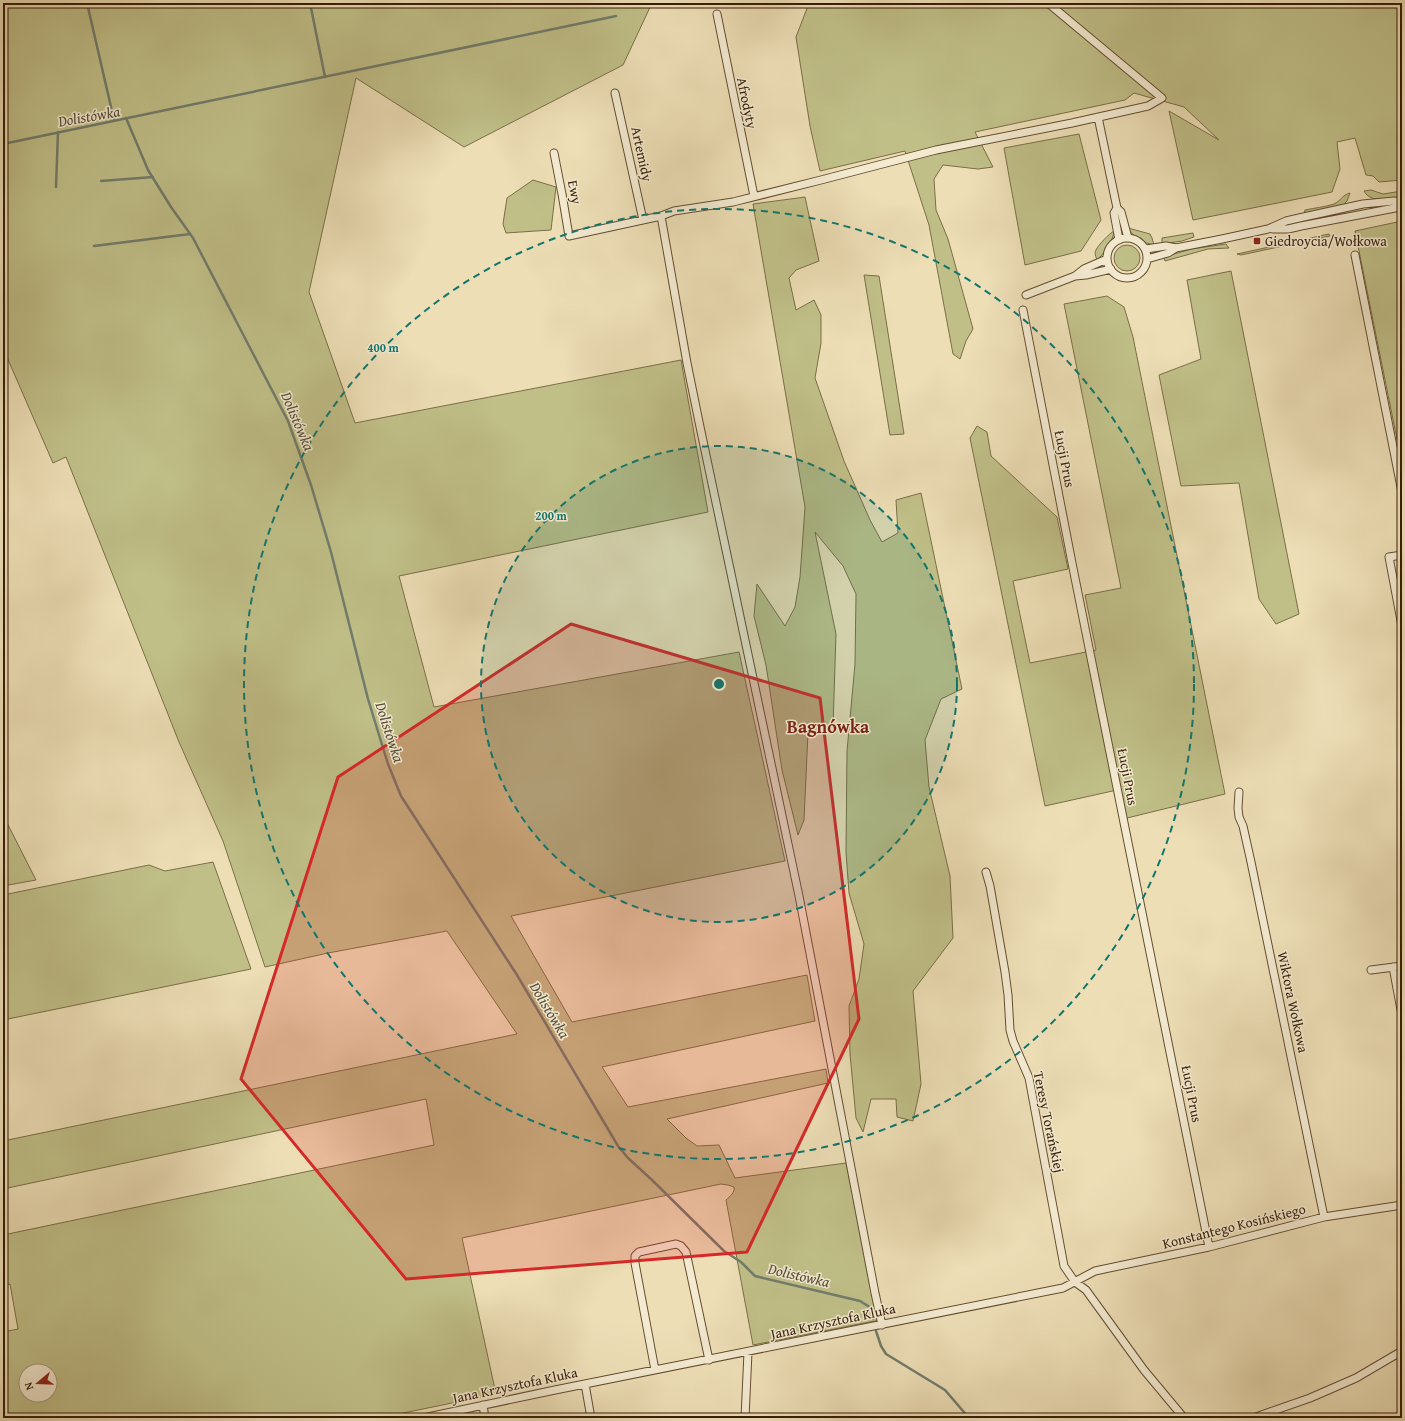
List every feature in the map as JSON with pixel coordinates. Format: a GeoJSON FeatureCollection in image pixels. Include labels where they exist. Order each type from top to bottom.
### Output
{"type":"FeatureCollection","features":[{"type":"Feature","properties":{"kind":"street"},"geometry":{"type":"LineString","coordinates":[[643,220],[674,211],[733,202],[936,150],[1148,106],[1162,98],[1048,3]]}},
{"type":"Feature","properties":{"kind":"street","name":"Afrodyty"},"geometry":{"type":"LineString","coordinates":[[716,14],[754,196]]}},
{"type":"Feature","properties":{"kind":"street","name":"Artemidy"},"geometry":{"type":"LineString","coordinates":[[615,93],[643,220]]}},
{"type":"Feature","properties":{"kind":"street"},"geometry":{"type":"LineString","coordinates":[[1098,117],[1117,208],[1121,212],[1128,238]]}},
{"type":"Feature","properties":{"kind":"street","name":"Ewy"},"geometry":{"type":"LineString","coordinates":[[554,153],[569,236],[643,220]]}},
{"type":"Feature","properties":{"kind":"street"},"geometry":{"type":"LineString","coordinates":[[1268,229],[1286,221],[1364,204],[1394,201],[1402,202]]}},
{"type":"Feature","properties":{"kind":"street"},"geometry":{"type":"LineString","coordinates":[[1364,204],[1365,213]]}},
{"type":"Feature","properties":{"kind":"street"},"geometry":{"type":"LineString","coordinates":[[1355,206],[1356,215]]}},
{"type":"Feature","properties":{"kind":"street"},"geometry":{"type":"LineString","coordinates":[[1146,249],[1166,246],[1176,248],[1268,229],[1288,229],[1402,206]]}},
{"type":"Feature","properties":{"kind":"street"},"geometry":{"type":"LineString","coordinates":[[1117,208],[1114,214],[1119,240]]}},
{"type":"Feature","properties":{"kind":"street"},"geometry":{"type":"LineString","coordinates":[[661,216],[687,363],[799,896],[882,1325]]}},
{"type":"Feature","properties":{"kind":"street"},"geometry":{"type":"LineString","coordinates":[[1128,238],[1138,241],[1146,249],[1147,259],[1144,269],[1140,273],[1133,277],[1126,278],[1120,277],[1111,269],[1107,259],[1110,248],[1119,240],[1128,238]]}},
{"type":"Feature","properties":{"kind":"street"},"geometry":{"type":"LineString","coordinates":[[1147,259],[1168,254],[1176,248]]}},
{"type":"Feature","properties":{"kind":"street"},"geometry":{"type":"LineString","coordinates":[[1355,255],[1402,492]]}},
{"type":"Feature","properties":{"kind":"street"},"geometry":{"type":"LineString","coordinates":[[1075,276],[1084,269],[1107,259]]}},
{"type":"Feature","properties":{"kind":"street"},"geometry":{"type":"LineString","coordinates":[[1026,295],[1075,276],[1111,269]]}},
{"type":"Feature","properties":{"kind":"street","name":"Łucji Prus"},"geometry":{"type":"LineString","coordinates":[[1023,310],[1209,1247]]}},
{"type":"Feature","properties":{"kind":"street"},"geometry":{"type":"LineString","coordinates":[[1402,555],[1389,557],[1402,626]]}},
{"type":"Feature","properties":{"kind":"street","name":"Wiktora Wołkowa"},"geometry":{"type":"LineString","coordinates":[[1239,792],[1239,817],[1243,826],[1251,862],[1324,1217]]}},
{"type":"Feature","properties":{"kind":"street","name":"Teresy Torańskiej"},"geometry":{"type":"LineString","coordinates":[[986,872],[990,886],[1005,972],[1010,1030],[1013,1041],[1029,1078],[1064,1266],[1075,1282]]}},
{"type":"Feature","properties":{"kind":"street"},"geometry":{"type":"LineString","coordinates":[[1371,970],[1402,966]]}},
{"type":"Feature","properties":{"kind":"street"},"geometry":{"type":"LineString","coordinates":[[1393,967],[1402,1015]]}},
{"type":"Feature","properties":{"kind":"street","name":"Konstantego Kosińskiego"},"geometry":{"type":"LineString","coordinates":[[1075,1282],[1095,1271],[1209,1247],[1324,1217],[1402,1205]]}},
{"type":"Feature","properties":{"kind":"street"},"geometry":{"type":"LineString","coordinates":[[655,1370],[635,1263],[635,1256],[639,1252],[676,1244],[681,1246],[686,1252],[709,1360]]}},
{"type":"Feature","properties":{"kind":"street"},"geometry":{"type":"LineString","coordinates":[[1075,1282],[1086,1290],[1144,1370],[1184,1418]]}},
{"type":"Feature","properties":{"kind":"street","name":"Jana Krzysztofa Kluka"},"geometry":{"type":"LineString","coordinates":[[423,1418],[1063,1288],[1075,1282]]}},
{"type":"Feature","properties":{"kind":"street"},"geometry":{"type":"LineString","coordinates":[[1253,1418],[1310,1398],[1356,1378],[1402,1351]]}},
{"type":"Feature","properties":{"kind":"street"},"geometry":{"type":"LineString","coordinates":[[745,1418],[748,1352]]}},
{"type":"Feature","properties":{"kind":"street"},"geometry":{"type":"LineString","coordinates":[[585,1384],[592,1418]]}},
{"type":"Feature","properties":{"kind":"street"},"geometry":{"type":"LineString","coordinates":[[483,1405],[485,1418]]}},
{"type":"Feature","properties":{"kind":"highlighted area"},"geometry":{"type":"Polygon","coordinates":[[[571,624],[820,698],[859,1019],[747,1252],[406,1279],[241,1079],[338,777],[571,624]]]}},
{"type":"Feature","properties":{"kind":"shaded area"},"geometry":{"type":"Polygon","coordinates":[[[3,3],[652,3],[623,65],[464,147],[356,78],[309,292],[355,423],[681,360],[708,512],[399,576],[434,707],[739,652],[785,861],[511,916],[572,1022],[807,975],[815,1021],[602,1067],[628,1107],[826,1069],[828,1083],[667,1119],[686,1138],[697,1146],[719,1145],[735,1178],[846,1163],[880,1320],[753,1345],[726,1200],[733,1193],[734,1187],[721,1184],[462,1238],[496,1394],[379,1418],[3,1418],[3,1332],[18,1329],[10,1284],[3,1286],[3,1235],[434,1145],[426,1099],[3,1189],[3,1141],[517,1034],[447,931],[328,953],[265,967],[223,841],[179,742],[66,457],[53,463],[3,348],[3,3]]]}},
{"type":"Feature","properties":{"kind":"shaded area"},"geometry":{"type":"Polygon","coordinates":[[[809,3],[1402,3],[1402,180],[1379,182],[1373,176],[1366,175],[1355,138],[1337,142],[1340,169],[1332,192],[1193,220],[1169,111],[1219,140],[1184,107],[1134,93],[1125,100],[975,132],[993,167],[978,169],[943,165],[934,179],[936,210],[948,239],[973,329],[966,341],[960,359],[953,354],[929,225],[905,151],[820,171],[810,126],[796,37],[809,3]]]}},
{"type":"Feature","properties":{"kind":"shaded area"},"geometry":{"type":"Polygon","coordinates":[[[1079,134],[1101,220],[1081,251],[1025,265],[1004,148],[1079,134]]]}},
{"type":"Feature","properties":{"kind":"shaded area"},"geometry":{"type":"Polygon","coordinates":[[[533,180],[556,187],[551,230],[506,233],[503,224],[507,198],[533,180]]]}},
{"type":"Feature","properties":{"kind":"shaded area"},"geometry":{"type":"Polygon","coordinates":[[[1371,190],[1383,194],[1402,191],[1402,198],[1371,198],[1364,191],[1371,190]]]}},
{"type":"Feature","properties":{"kind":"shaded area"},"geometry":{"type":"Polygon","coordinates":[[[1350,193],[1347,201],[1342,206],[1304,214],[1305,210],[1334,204],[1350,193]]]}},
{"type":"Feature","properties":{"kind":"shaded area"},"geometry":{"type":"Polygon","coordinates":[[[805,197],[819,261],[796,270],[789,278],[796,310],[814,300],[821,315],[821,343],[815,378],[844,461],[870,520],[882,542],[898,533],[896,500],[921,493],[962,689],[941,699],[925,740],[929,787],[950,876],[953,938],[913,991],[921,1084],[913,1121],[897,1117],[896,1099],[871,1099],[863,1132],[856,1118],[850,1054],[849,1006],[859,979],[864,944],[849,893],[846,852],[847,751],[855,664],[856,594],[843,566],[815,532],[836,634],[833,727],[808,733],[804,820],[798,835],[782,770],[766,665],[754,616],[757,584],[785,626],[795,607],[800,577],[805,507],[753,204],[805,197]]]}},
{"type":"Feature","properties":{"kind":"shaded area"},"geometry":{"type":"Polygon","coordinates":[[[1402,221],[1402,464],[1355,231],[1402,221]]]}},
{"type":"Feature","properties":{"kind":"shaded area"},"geometry":{"type":"Polygon","coordinates":[[[1128,228],[1150,234],[1154,245],[1139,239],[1128,228]]]}},
{"type":"Feature","properties":{"kind":"shaded area"},"geometry":{"type":"Polygon","coordinates":[[[1114,231],[1108,246],[1097,260],[1095,252],[1097,248],[1104,239],[1114,231]]]}},
{"type":"Feature","properties":{"kind":"shaded area"},"geometry":{"type":"Polygon","coordinates":[[[1193,233],[1194,237],[1182,241],[1162,244],[1162,238],[1193,233]]]}},
{"type":"Feature","properties":{"kind":"shaded area"},"geometry":{"type":"Polygon","coordinates":[[[1329,234],[1330,236],[1241,255],[1237,254],[1329,234]]]}},
{"type":"Feature","properties":{"kind":"shaded area"},"geometry":{"type":"Polygon","coordinates":[[[1226,244],[1229,248],[1208,249],[1165,261],[1164,257],[1191,249],[1226,244]]]}},
{"type":"Feature","properties":{"kind":"shaded area"},"geometry":{"type":"Polygon","coordinates":[[[1127,245],[1136,249],[1140,258],[1136,267],[1127,271],[1118,267],[1114,258],[1118,249],[1127,245]]]}},
{"type":"Feature","properties":{"kind":"shaded area"},"geometry":{"type":"Polygon","coordinates":[[[1231,271],[1299,614],[1276,624],[1259,599],[1239,483],[1181,486],[1159,375],[1201,359],[1187,280],[1231,271]]]}},
{"type":"Feature","properties":{"kind":"shaded area"},"geometry":{"type":"Polygon","coordinates":[[[864,275],[879,276],[904,434],[890,435],[864,275]]]}},
{"type":"Feature","properties":{"kind":"shaded area"},"geometry":{"type":"Polygon","coordinates":[[[1107,296],[1124,307],[1133,337],[1225,794],[1123,819],[1117,790],[1045,806],[970,438],[977,426],[987,432],[991,456],[1057,517],[1068,569],[1013,581],[1030,663],[1096,650],[1085,595],[1121,588],[1064,304],[1107,296]]]}},
{"type":"Feature","properties":{"kind":"shaded area"},"geometry":{"type":"Polygon","coordinates":[[[3,815],[36,880],[3,886],[3,815]]]}},
{"type":"Feature","properties":{"kind":"shaded area"},"geometry":{"type":"Polygon","coordinates":[[[213,862],[251,969],[3,1020],[3,895],[149,865],[165,871],[213,862]]]}},
{"type":"Feature","properties":{"kind":"waterway"},"geometry":{"type":"LineString","coordinates":[[87,3],[114,120]]}},
{"type":"Feature","properties":{"kind":"waterway"},"geometry":{"type":"LineString","coordinates":[[310,3],[325,77]]}},
{"type":"Feature","properties":{"kind":"waterway"},"geometry":{"type":"LineString","coordinates":[[3,144],[616,16]]}},
{"type":"Feature","properties":{"kind":"waterway","name":"Dolistówka"},"geometry":{"type":"LineString","coordinates":[[126,118],[148,170],[171,207],[193,238],[288,421],[311,485],[331,552],[368,699],[388,764],[401,796],[517,975],[618,1146],[628,1158],[724,1251],[741,1262],[755,1276],[860,1301],[872,1309],[873,1319]]}},
{"type":"Feature","properties":{"kind":"waterway"},"geometry":{"type":"LineString","coordinates":[[56,187],[58,132]]}},
{"type":"Feature","properties":{"kind":"waterway"},"geometry":{"type":"LineString","coordinates":[[101,181],[153,177]]}},
{"type":"Feature","properties":{"kind":"waterway"},"geometry":{"type":"LineString","coordinates":[[94,246],[190,234]]}},
{"type":"Feature","properties":{"kind":"waterway","name":"Dolistówka"},"geometry":{"type":"LineString","coordinates":[[876,1331],[881,1346],[886,1354],[945,1390],[969,1418]]}},
{"type":"Feature","properties":{"kind":"place","name":"Giedroycia/Wołkowa"},"geometry":{"type":"Point","coordinates":[1257,241]}},
{"type":"Feature","properties":{"kind":"district","name":"Bagnówka"},"geometry":{"type":"Point","coordinates":[828,726]}}]}
